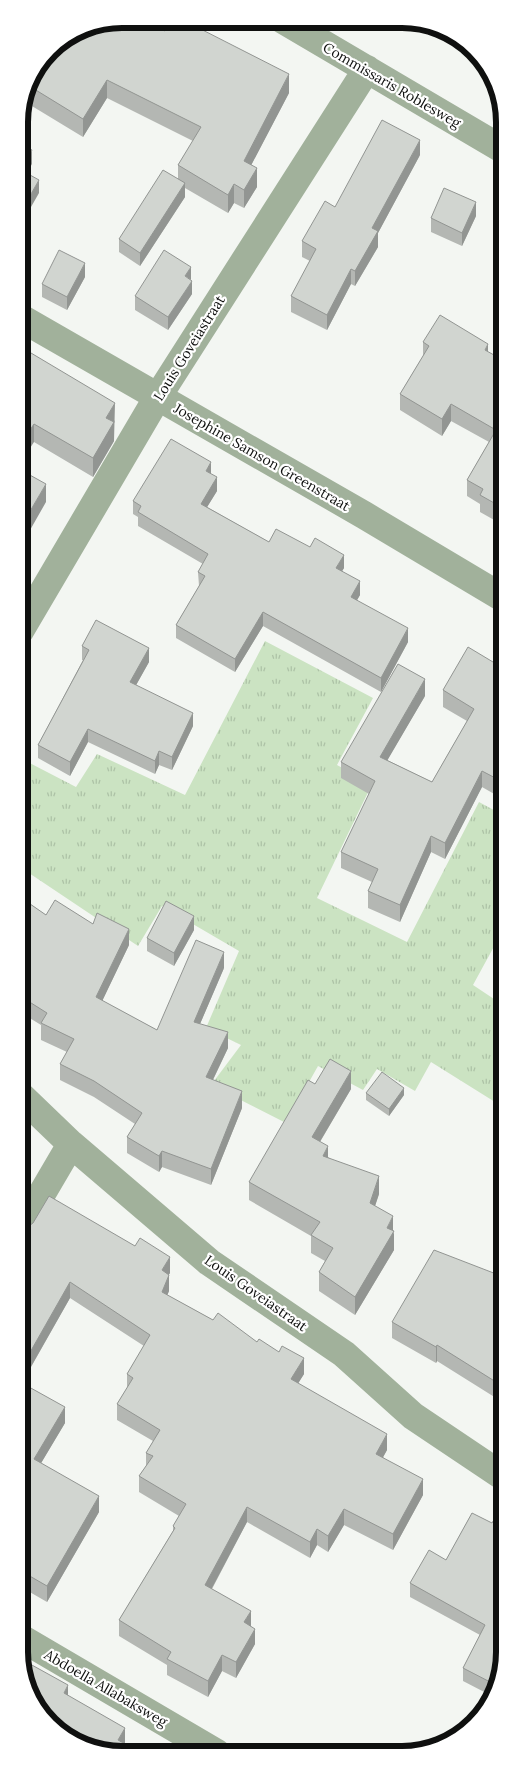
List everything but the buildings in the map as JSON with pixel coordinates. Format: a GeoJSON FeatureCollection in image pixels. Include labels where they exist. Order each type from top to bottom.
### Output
{"type":"FeatureCollection","features":[{"type":"Feature","properties":{"kind":"street","name":"Commissaris Roblesweg"},"geometry":{"type":"LineString","coordinates":[[296,28],[496,145]]}},
{"type":"Feature","properties":{"kind":"street","name":"Louis Goveiastraat"},"geometry":{"type":"LineString","coordinates":[[28,617],[158,398],[367,69]]}},
{"type":"Feature","properties":{"kind":"street","name":"Josephine Samson Greenstraat"},"geometry":{"type":"LineString","coordinates":[[28,322],[356,510],[496,594]]}},
{"type":"Feature","properties":{"kind":"street","name":"Louis Goveiastraat"},"geometry":{"type":"LineString","coordinates":[[28,1103],[71,1144],[209,1262],[344,1354],[413,1416],[495,1471]]}},
{"type":"Feature","properties":{"kind":"street"},"geometry":{"type":"LineString","coordinates":[[28,1217],[71,1144]]}},
{"type":"Feature","properties":{"kind":"street","name":"Abdoella Allabaksweg"},"geometry":{"type":"LineString","coordinates":[[28,1642],[207,1747]]}},
{"type":"Feature","properties":{"kind":"green space"},"geometry":{"type":"Polygon","coordinates":[[[265,641],[373,698],[337,765],[372,784],[317,898],[407,942],[479,802],[496,811],[495,944],[473,985],[495,1000],[495,1102],[431,1062],[415,1091],[377,1069],[363,1090],[318,1066],[286,1123],[211,1085],[241,1045],[206,1028],[239,951],[162,906],[138,946],[28,872],[28,762],[76,787],[97,754],[185,795],[265,641]]]}}]}
